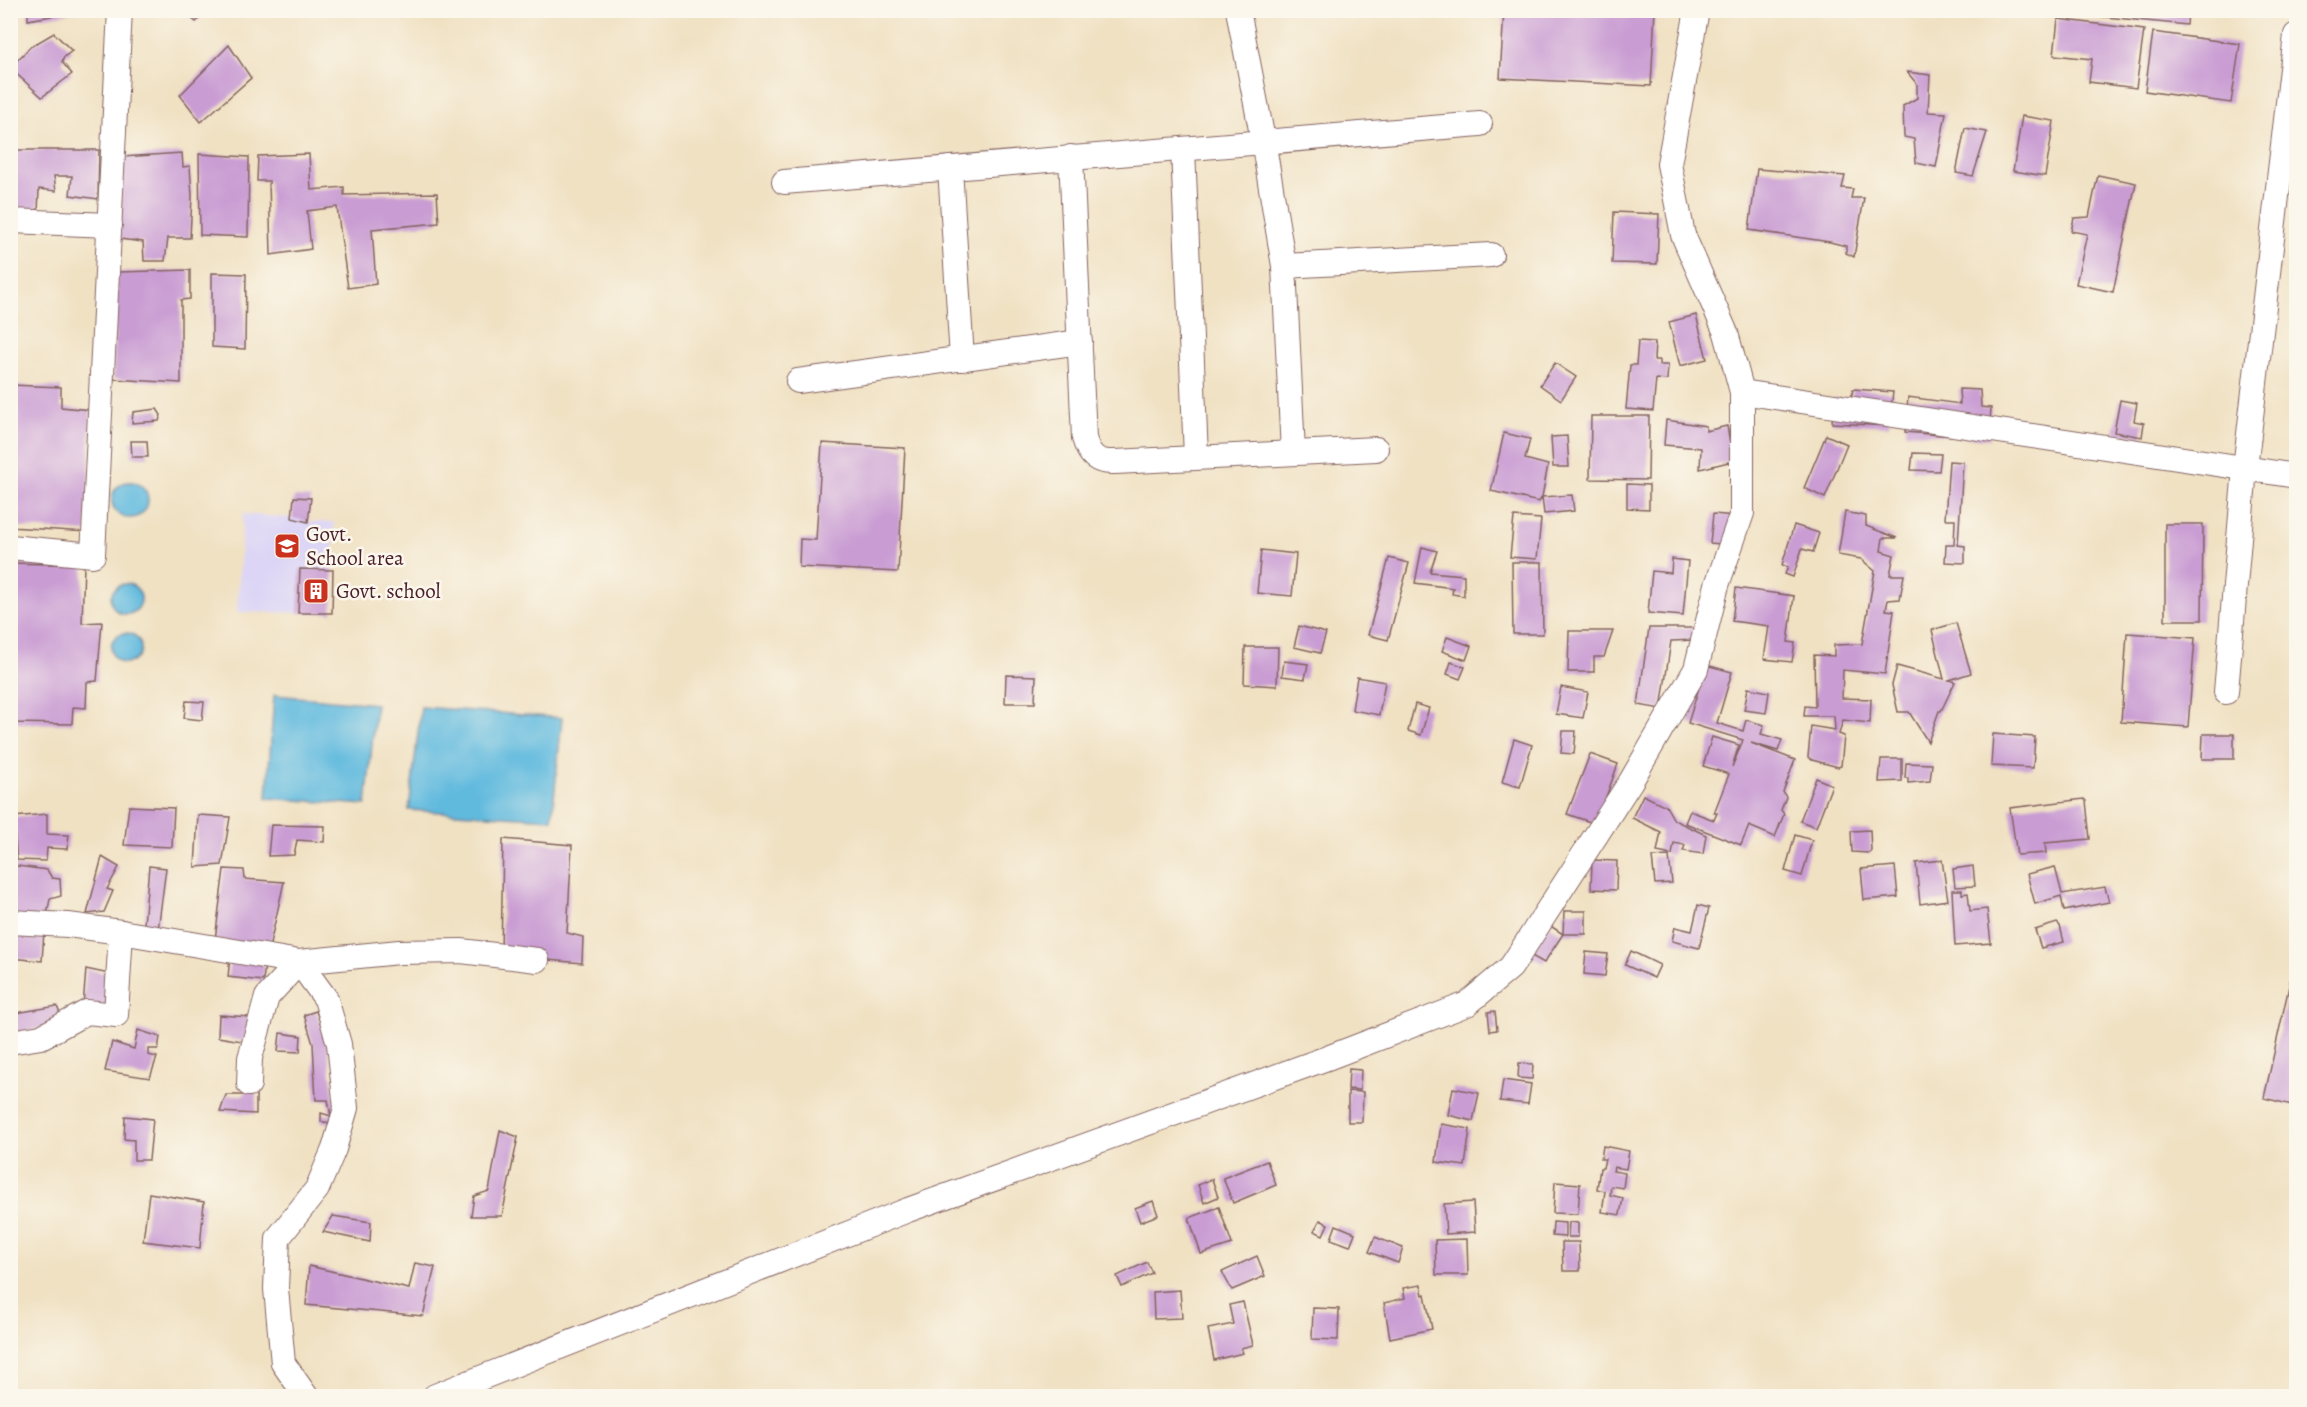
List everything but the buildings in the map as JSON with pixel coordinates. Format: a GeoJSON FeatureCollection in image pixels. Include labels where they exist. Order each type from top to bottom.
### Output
{"type":"FeatureCollection","features":[{"type":"Feature","properties":{"kind":"street"},"geometry":{"type":"LineString","coordinates":[[10,547],[93,555],[120,10]]}},
{"type":"Feature","properties":{"kind":"street"},"geometry":{"type":"LineString","coordinates":[[1238,10],[1284,266],[1293,453]]}},
{"type":"Feature","properties":{"kind":"street"},"geometry":{"type":"LineString","coordinates":[[435,1396],[909,1210],[1330,1057],[1467,1004],[1511,967],[1618,802],[1696,669],[1717,585],[1742,513],[1742,392],[1726,333],[1683,235],[1669,164],[1697,10]]}},
{"type":"Feature","properties":{"kind":"street"},"geometry":{"type":"LineString","coordinates":[[2226,692],[2246,468],[2296,35]]}},
{"type":"Feature","properties":{"kind":"street"},"geometry":{"type":"LineString","coordinates":[[784,182],[1183,149],[1263,140],[1480,124]]}},
{"type":"Feature","properties":{"kind":"street"},"geometry":{"type":"LineString","coordinates":[[1183,149],[1196,457]]}},
{"type":"Feature","properties":{"kind":"street"},"geometry":{"type":"LineString","coordinates":[[1071,157],[1084,438],[1088,450],[1095,459],[1115,462],[1376,449]]}},
{"type":"Feature","properties":{"kind":"street"},"geometry":{"type":"LineString","coordinates":[[950,168],[962,359]]}},
{"type":"Feature","properties":{"kind":"street"},"geometry":{"type":"LineString","coordinates":[[10,221],[110,225]]}},
{"type":"Feature","properties":{"kind":"street"},"geometry":{"type":"LineString","coordinates":[[1284,266],[1491,255]]}},
{"type":"Feature","properties":{"kind":"street"},"geometry":{"type":"LineString","coordinates":[[798,381],[1080,342]]}},
{"type":"Feature","properties":{"kind":"street"},"geometry":{"type":"LineString","coordinates":[[1742,392],[2296,476]]}},
{"type":"Feature","properties":{"kind":"street"},"geometry":{"type":"LineString","coordinates":[[10,922],[68,925],[121,932],[299,962],[399,952],[461,951],[537,960]]}},
{"type":"Feature","properties":{"kind":"street"},"geometry":{"type":"LineString","coordinates":[[10,1042],[41,1037],[87,1012],[116,1015],[121,932]]}},
{"type":"Feature","properties":{"kind":"street"},"geometry":{"type":"LineString","coordinates":[[249,1084],[250,1058],[267,997],[299,962]]}},
{"type":"Feature","properties":{"kind":"street"},"geometry":{"type":"LineString","coordinates":[[299,962],[326,999],[339,1044],[346,1107],[334,1149],[317,1190],[278,1238],[276,1288],[283,1363],[306,1396]]}},
{"type":"Feature","properties":{"kind":"shaded area","name":"Govt. School area"},"geometry":{"type":"Polygon","coordinates":[[[294,497],[311,498],[308,522],[334,522],[332,613],[237,612],[243,514],[292,518],[294,497]]]}},
{"type":"Feature","properties":{"kind":"water"},"geometry":{"type":"Polygon","coordinates":[[[130,482],[143,487],[148,500],[143,513],[130,518],[117,513],[112,500],[117,487],[130,482]]]}},
{"type":"Feature","properties":{"kind":"water"},"geometry":{"type":"Polygon","coordinates":[[[126,584],[137,588],[141,599],[137,610],[126,614],[115,610],[111,599],[115,588],[126,584]]]}},
{"type":"Feature","properties":{"kind":"water"},"geometry":{"type":"Polygon","coordinates":[[[126,633],[137,637],[141,648],[137,659],[126,663],[115,659],[111,648],[115,637],[126,633]]]}},
{"type":"Feature","properties":{"kind":"water"},"geometry":{"type":"Polygon","coordinates":[[[274,695],[376,704],[366,805],[267,798],[274,695]]]}},
{"type":"Feature","properties":{"kind":"water"},"geometry":{"type":"Polygon","coordinates":[[[421,707],[562,718],[552,819],[409,810],[421,707]]]}},
{"type":"Feature","properties":{"kind":"place","name":"Govt. School area"},"geometry":{"type":"Point","coordinates":[287,546]}},
{"type":"Feature","properties":{"kind":"place","name":"Govt. school"},"geometry":{"type":"Point","coordinates":[316,591]}}]}
